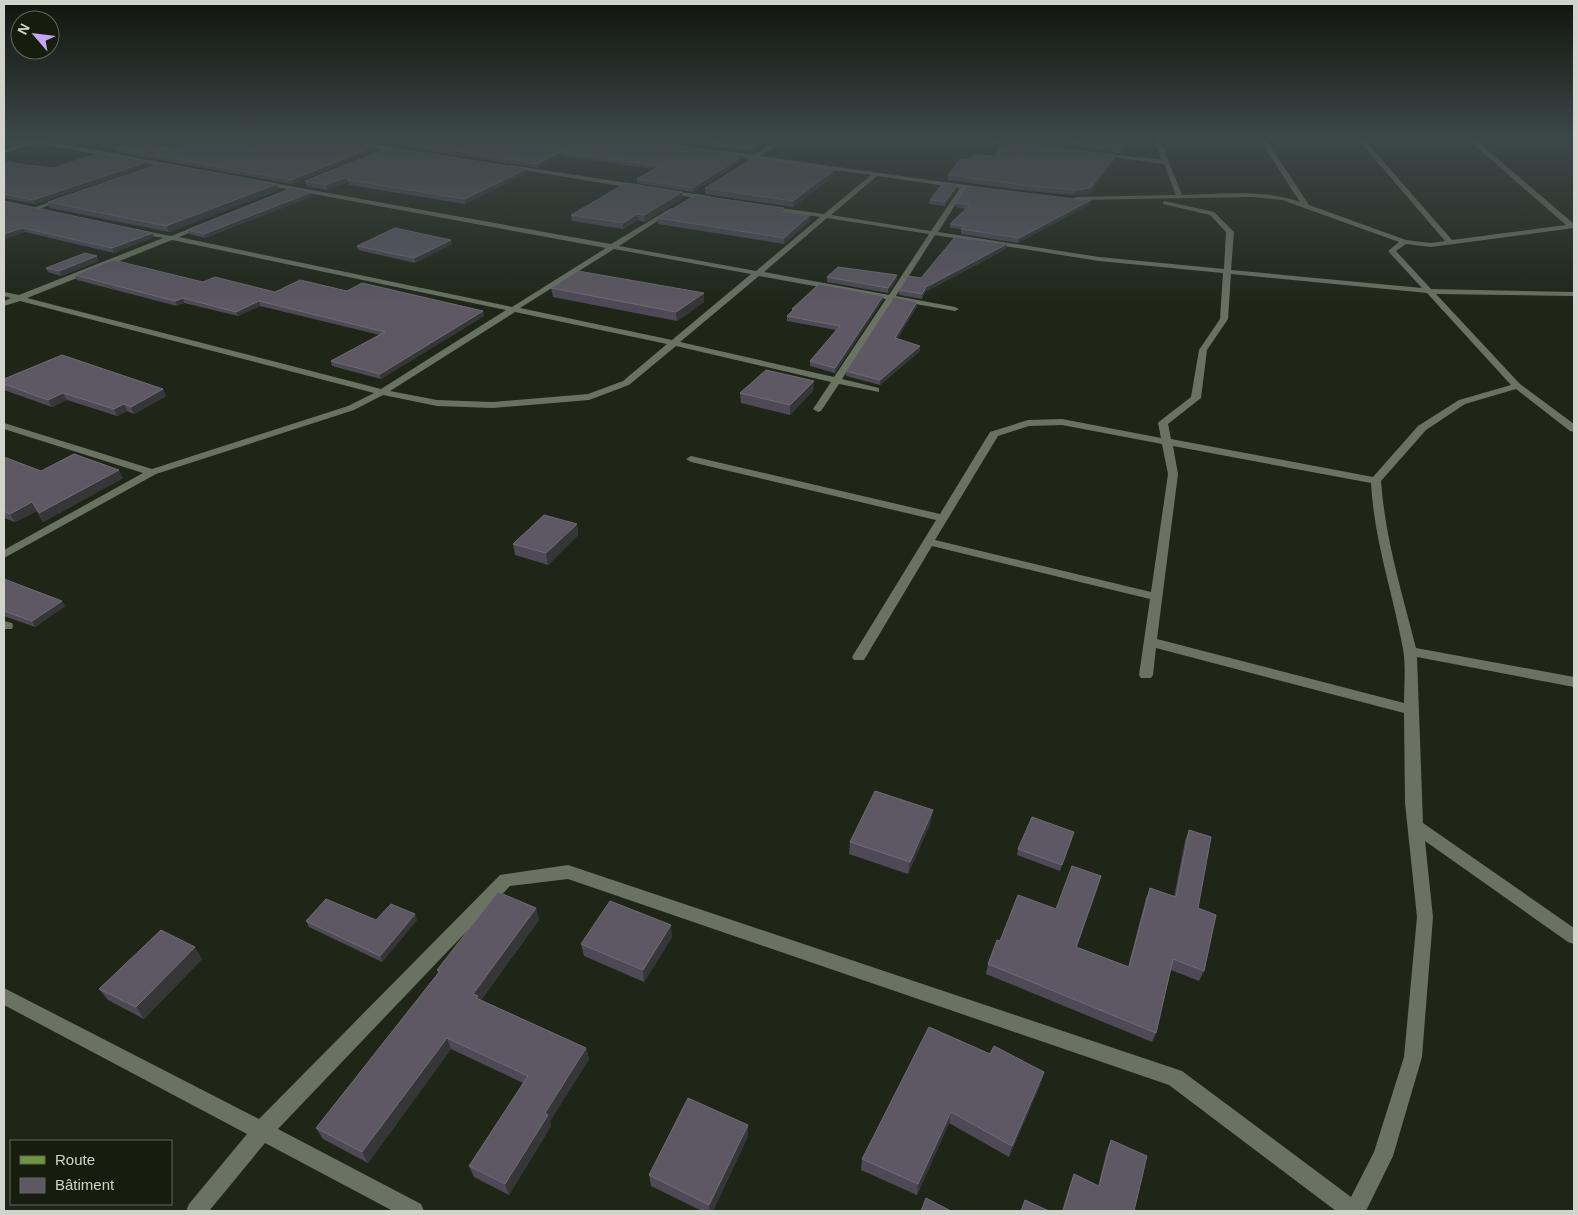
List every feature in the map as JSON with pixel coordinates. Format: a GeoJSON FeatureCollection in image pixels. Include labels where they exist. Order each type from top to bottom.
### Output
{"type":"FeatureCollection","features":[{"type":"Feature","properties":{"kind":"street"},"geometry":{"type":"LineString","coordinates":[[274,196],[280,194]]}},
{"type":"Feature","properties":{"kind":"street"},"geometry":{"type":"LineString","coordinates":[[317,194],[956,309]]}},
{"type":"Feature","properties":{"kind":"street"},"geometry":{"type":"LineString","coordinates":[[679,194],[722,200]]}},
{"type":"Feature","properties":{"kind":"street"},"geometry":{"type":"LineString","coordinates":[[4,555],[152,472],[351,408],[382,392],[697,194]]}},
{"type":"Feature","properties":{"kind":"street"},"geometry":{"type":"LineString","coordinates":[[4,294],[382,392],[437,403],[492,405],[589,397],[626,383],[852,194]]}},
{"type":"Feature","properties":{"kind":"street"},"geometry":{"type":"LineString","coordinates":[[818,409],[959,194]]}},
{"type":"Feature","properties":{"kind":"street"},"geometry":{"type":"LineString","coordinates":[[1178,194],[1180,198]]}},
{"type":"Feature","properties":{"kind":"street"},"geometry":{"type":"LineString","coordinates":[[1298,194],[1307,207]]}},
{"type":"Feature","properties":{"kind":"street"},"geometry":{"type":"LineString","coordinates":[[1408,194],[1450,242]]}},
{"type":"Feature","properties":{"kind":"street"},"geometry":{"type":"LineString","coordinates":[[1535,194],[1573,226]]}},
{"type":"Feature","properties":{"kind":"street"},"geometry":{"type":"LineString","coordinates":[[1066,198],[1180,198],[1252,195],[1283,198],[1405,242],[1431,245],[1573,226]]}},
{"type":"Feature","properties":{"kind":"street"},"geometry":{"type":"LineString","coordinates":[[54,213],[30,208],[71,196]]}},
{"type":"Feature","properties":{"kind":"street"},"geometry":{"type":"LineString","coordinates":[[1146,675],[1173,474],[1163,423],[1196,398],[1203,350],[1224,319],[1230,232],[1212,213],[1148,198]]}},
{"type":"Feature","properties":{"kind":"street"},"geometry":{"type":"LineString","coordinates":[[759,206],[1099,259],[1429,291],[1574,294]]}},
{"type":"Feature","properties":{"kind":"street"},"geometry":{"type":"LineString","coordinates":[[4,304],[214,220]]}},
{"type":"Feature","properties":{"kind":"street"},"geometry":{"type":"LineString","coordinates":[[132,230],[514,308],[876,390]]}},
{"type":"Feature","properties":{"kind":"street"},"geometry":{"type":"LineString","coordinates":[[1405,242],[1392,251],[1517,386],[1574,428]]}},
{"type":"Feature","properties":{"kind":"street"},"geometry":{"type":"LineString","coordinates":[[196,1211],[262,1131],[506,880],[568,872],[1176,1078],[1354,1211],[1383,1156],[1413,1057],[1425,917],[1413,803],[1410,651],[1384,550],[1378,513],[1376,481],[1422,428],[1462,402],[1517,386]]}},
{"type":"Feature","properties":{"kind":"street"},"geometry":{"type":"LineString","coordinates":[[859,657],[994,434],[1028,423],[1062,422],[1376,481]]}},
{"type":"Feature","properties":{"kind":"street"},"geometry":{"type":"LineString","coordinates":[[4,426],[152,472]]}},
{"type":"Feature","properties":{"kind":"street"},"geometry":{"type":"LineString","coordinates":[[691,459],[943,518]]}},
{"type":"Feature","properties":{"kind":"street"},"geometry":{"type":"LineString","coordinates":[[928,542],[1156,597]]}},
{"type":"Feature","properties":{"kind":"street"},"geometry":{"type":"LineString","coordinates":[[1150,642],[1411,710]]}},
{"type":"Feature","properties":{"kind":"street"},"geometry":{"type":"LineString","coordinates":[[1410,651],[1574,682]]}},
{"type":"Feature","properties":{"kind":"street"},"geometry":{"type":"LineString","coordinates":[[1416,826],[1574,937]]}},
{"type":"Feature","properties":{"kind":"street"},"geometry":{"type":"LineString","coordinates":[[4,996],[414,1211]]}},
{"type":"Feature","properties":{"kind":"building"},"geometry":{"type":"Polygon","coordinates":[[[4,194],[52,194],[33,200],[4,194]]]}},
{"type":"Feature","properties":{"kind":"building"},"geometry":{"type":"Polygon","coordinates":[[[72,194],[251,194],[166,226],[48,202],[72,194]]]}},
{"type":"Feature","properties":{"kind":"building"},"geometry":{"type":"Polygon","coordinates":[[[278,194],[308,194],[204,234],[187,230],[278,194]]]}},
{"type":"Feature","properties":{"kind":"building"},"geometry":{"type":"Polygon","coordinates":[[[432,194],[476,194],[465,199],[432,194]]]}},
{"type":"Feature","properties":{"kind":"building"},"geometry":{"type":"Polygon","coordinates":[[[608,194],[679,194],[644,215],[637,214],[623,223],[571,215],[608,194]]]}},
{"type":"Feature","properties":{"kind":"building"},"geometry":{"type":"Polygon","coordinates":[[[744,194],[803,194],[793,201],[744,194]]]}},
{"type":"Feature","properties":{"kind":"building"},"geometry":{"type":"Polygon","coordinates":[[[935,194],[951,194],[945,202],[930,200],[935,194]]]}},
{"type":"Feature","properties":{"kind":"building"},"geometry":{"type":"Polygon","coordinates":[[[962,194],[1031,194],[1091,199],[1019,238],[961,229],[964,226],[950,224],[970,205],[956,203],[962,194]]]}},
{"type":"Feature","properties":{"kind":"building"},"geometry":{"type":"Polygon","coordinates":[[[695,195],[784,208],[780,211],[810,215],[784,238],[658,218],[695,195]]]}},
{"type":"Feature","properties":{"kind":"building"},"geometry":{"type":"Polygon","coordinates":[[[4,201],[153,233],[112,248],[23,228],[4,234],[4,201]]]}},
{"type":"Feature","properties":{"kind":"building"},"geometry":{"type":"Polygon","coordinates":[[[395,228],[451,240],[414,258],[357,246],[395,228]]]}},
{"type":"Feature","properties":{"kind":"building"},"geometry":{"type":"Polygon","coordinates":[[[955,237],[1007,244],[926,287],[922,294],[899,290],[908,276],[921,278],[955,237]]]}},
{"type":"Feature","properties":{"kind":"building"},"geometry":{"type":"Polygon","coordinates":[[[85,253],[97,256],[59,271],[46,268],[85,253]]]}},
{"type":"Feature","properties":{"kind":"building"},"geometry":{"type":"Polygon","coordinates":[[[113,260],[203,282],[215,277],[275,292],[300,280],[347,291],[362,283],[483,311],[380,374],[331,361],[385,332],[259,301],[236,312],[183,298],[175,301],[75,275],[113,260]]]}},
{"type":"Feature","properties":{"kind":"building"},"geometry":{"type":"Polygon","coordinates":[[[838,267],[897,275],[888,288],[827,277],[838,267]]]}},
{"type":"Feature","properties":{"kind":"building"},"geometry":{"type":"Polygon","coordinates":[[[578,271],[704,293],[676,312],[551,288],[578,271]]]}},
{"type":"Feature","properties":{"kind":"building"},"geometry":{"type":"Polygon","coordinates":[[[819,284],[883,296],[835,368],[810,361],[840,326],[787,316],[819,284]]]}},
{"type":"Feature","properties":{"kind":"building"},"geometry":{"type":"Polygon","coordinates":[[[894,297],[917,302],[895,338],[920,346],[880,380],[846,371],[894,297]]]}},
{"type":"Feature","properties":{"kind":"building"},"geometry":{"type":"Polygon","coordinates":[[[62,355],[163,389],[131,407],[124,404],[114,409],[63,393],[48,400],[4,384],[4,379],[62,355]]]}},
{"type":"Feature","properties":{"kind":"building"},"geometry":{"type":"Polygon","coordinates":[[[766,370],[814,381],[790,405],[740,393],[766,370]]]}},
{"type":"Feature","properties":{"kind":"building"},"geometry":{"type":"Polygon","coordinates":[[[74,454],[119,470],[39,513],[32,502],[10,514],[4,511],[4,457],[41,471],[74,454]]]}},
{"type":"Feature","properties":{"kind":"building"},"geometry":{"type":"Polygon","coordinates":[[[544,515],[577,524],[546,553],[513,544],[544,515]]]}},
{"type":"Feature","properties":{"kind":"building"},"geometry":{"type":"Polygon","coordinates":[[[4,579],[62,601],[32,621],[4,611],[4,579]]]}},
{"type":"Feature","properties":{"kind":"building"},"geometry":{"type":"Polygon","coordinates":[[[875,791],[933,810],[910,862],[850,842],[875,791]]]}},
{"type":"Feature","properties":{"kind":"building"},"geometry":{"type":"Polygon","coordinates":[[[1032,817],[1074,832],[1062,865],[1018,849],[1032,817]]]}},
{"type":"Feature","properties":{"kind":"building"},"geometry":{"type":"Polygon","coordinates":[[[1189,830],[1211,837],[1198,908],[1216,915],[1204,971],[1173,959],[1156,1033],[988,964],[997,940],[1000,941],[1018,895],[1056,909],[1072,866],[1101,876],[1076,947],[1129,967],[1150,888],[1176,897],[1189,830]]]}},
{"type":"Feature","properties":{"kind":"building"},"geometry":{"type":"Polygon","coordinates":[[[498,892],[536,908],[473,994],[478,996],[476,998],[586,1048],[545,1113],[548,1115],[505,1184],[469,1166],[528,1076],[447,1038],[362,1152],[316,1128],[440,971],[437,970],[498,892]]]}},
{"type":"Feature","properties":{"kind":"building"},"geometry":{"type":"Polygon","coordinates":[[[326,899],[376,920],[391,904],[415,914],[380,956],[306,921],[326,899]]]}},
{"type":"Feature","properties":{"kind":"building"},"geometry":{"type":"Polygon","coordinates":[[[610,901],[671,925],[643,970],[581,944],[610,901]]]}},
{"type":"Feature","properties":{"kind":"building"},"geometry":{"type":"Polygon","coordinates":[[[161,930],[195,947],[136,1007],[99,989],[161,930]]]}},
{"type":"Feature","properties":{"kind":"building"},"geometry":{"type":"Polygon","coordinates":[[[929,1027],[990,1054],[994,1046],[1044,1072],[1012,1146],[951,1112],[918,1184],[862,1159],[929,1027]]]}},
{"type":"Feature","properties":{"kind":"building"},"geometry":{"type":"Polygon","coordinates":[[[688,1098],[748,1125],[709,1205],[649,1175],[688,1098]]]}},
{"type":"Feature","properties":{"kind":"building"},"geometry":{"type":"Polygon","coordinates":[[[1111,1140],[1147,1156],[1134,1211],[1063,1211],[1074,1174],[1099,1186],[1111,1140]]]}},
{"type":"Feature","properties":{"kind":"building"},"geometry":{"type":"Polygon","coordinates":[[[926,1198],[951,1211],[921,1211],[926,1198]]]}},
{"type":"Feature","properties":{"kind":"building"},"geometry":{"type":"Polygon","coordinates":[[[1025,1200],[1049,1211],[1021,1211],[1025,1200]]]}}]}
